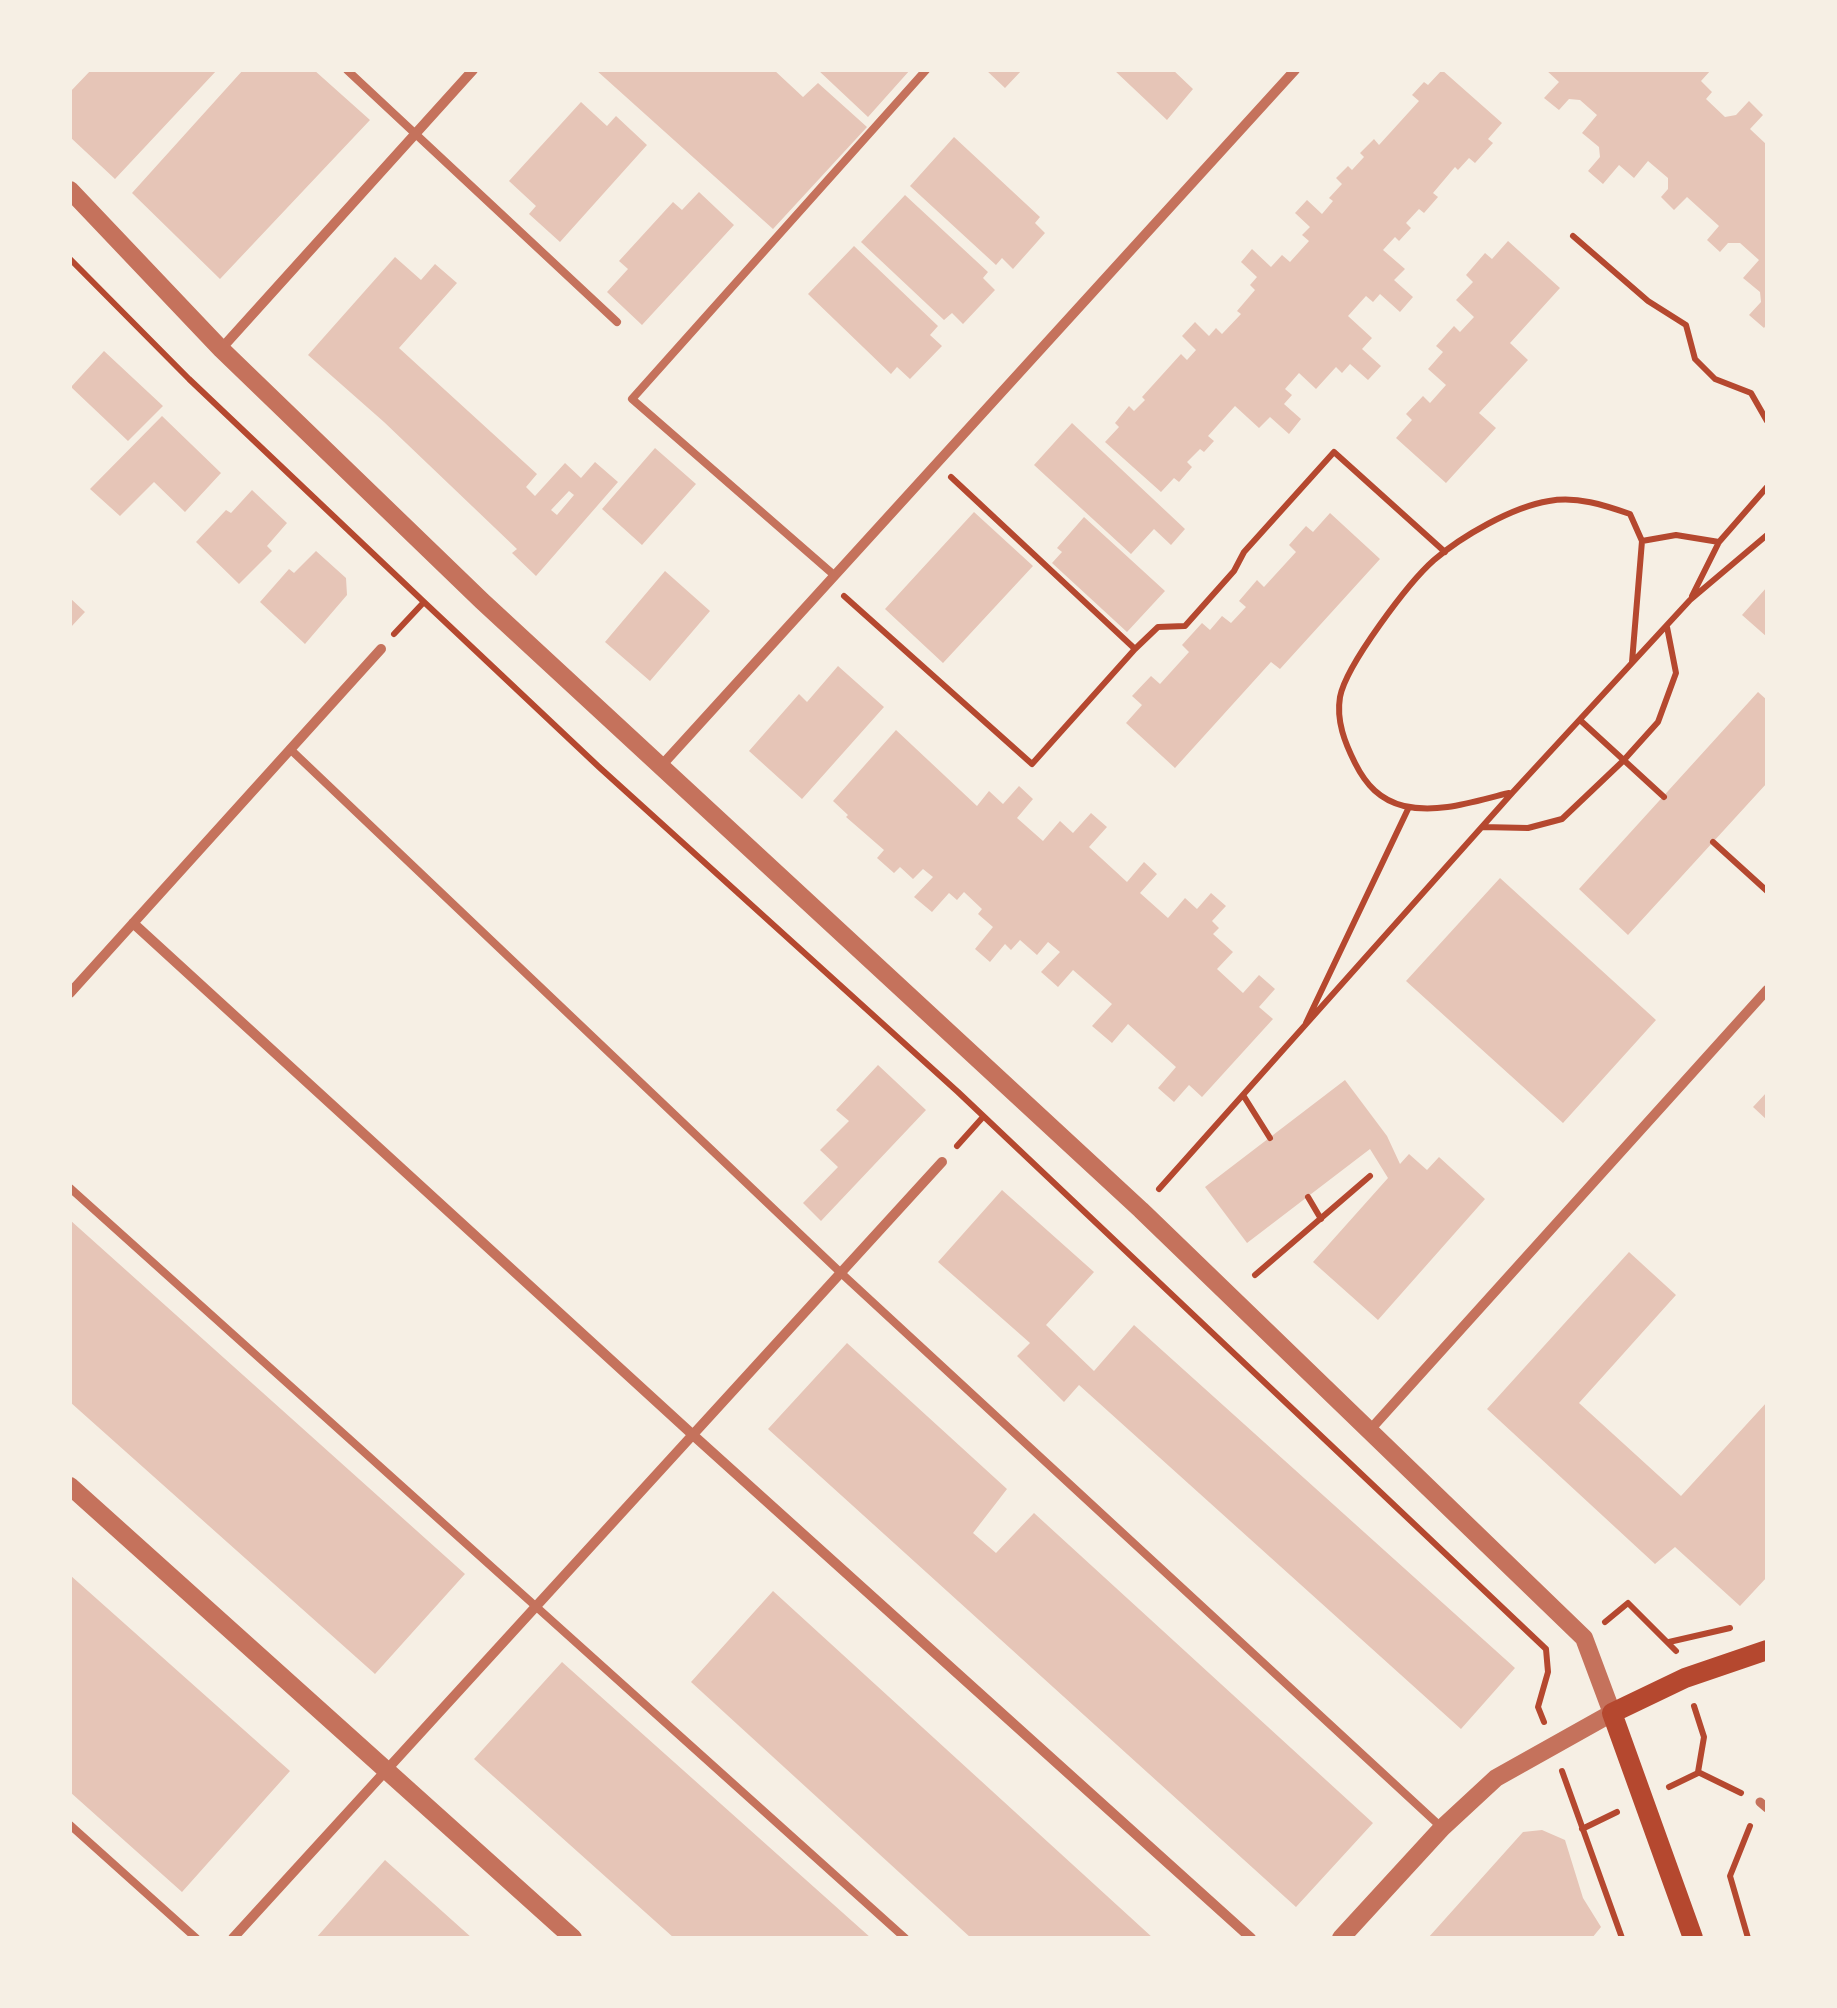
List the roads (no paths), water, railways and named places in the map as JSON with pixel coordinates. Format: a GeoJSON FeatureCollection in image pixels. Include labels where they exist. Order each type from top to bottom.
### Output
{"type":"FeatureCollection","features":[{"type":"Feature","properties":{"kind":"main road"},"geometry":{"type":"LineString","coordinates":[[1692,1938],[1612,1713],[1685,1678],[1767,1650]]}},
{"type":"Feature","properties":{"kind":"street"},"geometry":{"type":"LineString","coordinates":[[222,350],[473,70]]}},
{"type":"Feature","properties":{"kind":"street"},"geometry":{"type":"LineString","coordinates":[[662,765],[1295,70]]}},
{"type":"Feature","properties":{"kind":"street"},"geometry":{"type":"LineString","coordinates":[[70,190],[222,350],[482,600],[1142,1210],[1480,1533],[1584,1638],[1612,1713],[1496,1778],[1442,1828],[1340,1938]]}},
{"type":"Feature","properties":{"kind":"street"},"geometry":{"type":"LineString","coordinates":[[70,992],[381,649]]}},
{"type":"Feature","properties":{"kind":"street"},"geometry":{"type":"LineString","coordinates":[[133,923],[1250,1938]]}},
{"type":"Feature","properties":{"kind":"street"},"geometry":{"type":"LineString","coordinates":[[1369,1431],[1767,990]]}},
{"type":"Feature","properties":{"kind":"street"},"geometry":{"type":"LineString","coordinates":[[233,1938],[942,1162]]}},
{"type":"Feature","properties":{"kind":"street"},"geometry":{"type":"LineString","coordinates":[[70,1486],[573,1938]]}},
{"type":"Feature","properties":{"kind":"lane"},"geometry":{"type":"LineString","coordinates":[[347,70],[617,322]]}},
{"type":"Feature","properties":{"kind":"lane"},"geometry":{"type":"LineString","coordinates":[[831,578],[632,399],[926,70]]}},
{"type":"Feature","properties":{"kind":"lane"},"geometry":{"type":"LineString","coordinates":[[290,748],[841,1273],[1442,1828]]}},
{"type":"Feature","properties":{"kind":"lane"},"geometry":{"type":"LineString","coordinates":[[70,1188],[905,1938]]}},
{"type":"Feature","properties":{"kind":"lane"},"geometry":{"type":"LineString","coordinates":[[70,1824],[196,1938]]}}]}
